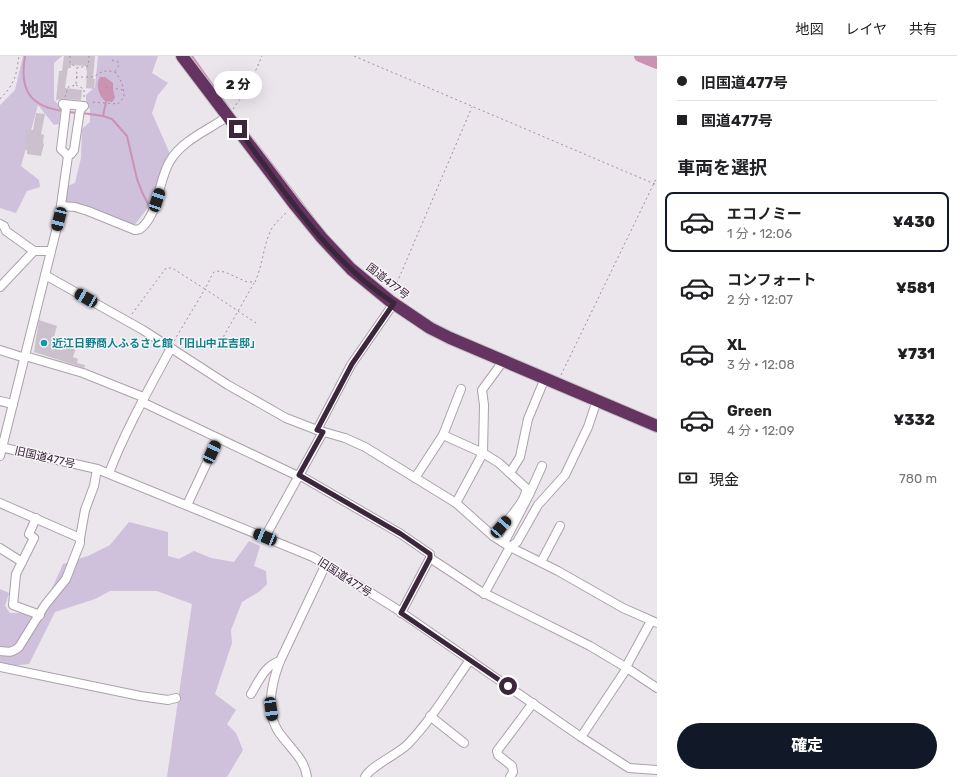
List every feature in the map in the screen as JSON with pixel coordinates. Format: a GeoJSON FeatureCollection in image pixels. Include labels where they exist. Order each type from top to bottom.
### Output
{"type":"FeatureCollection","features":[{"type":"Feature","properties":{"kind":"highway","name":"国道477号"},"geometry":{"type":"LineString","coordinates":[[182,56],[295,205],[322,238],[351,269],[392,302],[430,328],[657,426]]}},
{"type":"Feature","properties":{"kind":"street"},"geometry":{"type":"LineString","coordinates":[[0,456],[1,447],[59,219],[68,156],[74,150],[82,108],[65,108],[61,149],[68,156]]}},
{"type":"Feature","properties":{"kind":"street"},"geometry":{"type":"LineString","coordinates":[[61,206],[75,207],[135,230],[140,229],[147,221],[156,204],[170,160],[182,146],[228,116]]}},
{"type":"Feature","properties":{"kind":"street"},"geometry":{"type":"LineString","coordinates":[[0,224],[4,226],[6,231],[34,251],[51,251]]}},
{"type":"Feature","properties":{"kind":"street"},"geometry":{"type":"LineString","coordinates":[[0,287],[34,251]]}},
{"type":"Feature","properties":{"kind":"street"},"geometry":{"type":"LineString","coordinates":[[45,275],[171,347],[228,385],[286,418],[365,446],[384,460],[456,503],[493,536],[507,545],[558,570],[623,608],[654,622],[627,668],[581,737]]}},
{"type":"Feature","properties":{"kind":"street"},"geometry":{"type":"LineString","coordinates":[[265,537],[299,476],[352,364],[392,302]]}},
{"type":"Feature","properties":{"kind":"street"},"geometry":{"type":"LineString","coordinates":[[109,473],[119,447],[171,347]]}},
{"type":"Feature","properties":{"kind":"street"},"geometry":{"type":"LineString","coordinates":[[0,350],[87,374],[143,397],[142,401]]}},
{"type":"Feature","properties":{"kind":"street"},"geometry":{"type":"LineString","coordinates":[[456,503],[483,453],[484,405],[482,390],[504,360]]}},
{"type":"Feature","properties":{"kind":"street"},"geometry":{"type":"LineString","coordinates":[[510,473],[520,457],[528,419],[545,378]]}},
{"type":"Feature","properties":{"kind":"street"},"geometry":{"type":"LineString","coordinates":[[415,478],[443,435],[460,389]]}},
{"type":"Feature","properties":{"kind":"street"},"geometry":{"type":"LineString","coordinates":[[507,545],[517,542],[538,505],[565,475],[588,427],[597,400]]}},
{"type":"Feature","properties":{"kind":"street"},"geometry":{"type":"LineString","coordinates":[[0,401],[13,404]]}},
{"type":"Feature","properties":{"kind":"street"},"geometry":{"type":"LineString","coordinates":[[142,401],[218,439],[299,476],[401,534],[430,554],[430,558],[484,594],[590,646],[657,688]]}},
{"type":"Feature","properties":{"kind":"street"},"geometry":{"type":"LineString","coordinates":[[443,435],[483,453],[499,463],[526,488],[526,492],[516,509],[493,536]]}},
{"type":"Feature","properties":{"kind":"street"},"geometry":{"type":"LineString","coordinates":[[187,505],[218,439]]}},
{"type":"Feature","properties":{"kind":"street","name":"旧国道477号"},"geometry":{"type":"LineString","coordinates":[[1,447],[109,473],[313,557],[401,613],[581,737],[629,768],[657,770]]}},
{"type":"Feature","properties":{"kind":"street"},"geometry":{"type":"LineString","coordinates":[[484,594],[542,466]]}},
{"type":"Feature","properties":{"kind":"street"},"geometry":{"type":"LineString","coordinates":[[0,652],[14,652],[20,647],[40,615],[66,579],[80,542],[85,510],[94,486],[97,469]]}},
{"type":"Feature","properties":{"kind":"street"},"geometry":{"type":"LineString","coordinates":[[0,503],[80,538]]}},
{"type":"Feature","properties":{"kind":"street"},"geometry":{"type":"LineString","coordinates":[[36,518],[29,534],[34,538],[16,574],[13,604],[40,615]]}},
{"type":"Feature","properties":{"kind":"street"},"geometry":{"type":"LineString","coordinates":[[541,562],[560,526]]}},
{"type":"Feature","properties":{"kind":"street"},"geometry":{"type":"LineString","coordinates":[[0,548],[22,562]]}},
{"type":"Feature","properties":{"kind":"street"},"geometry":{"type":"LineString","coordinates":[[401,613],[430,558]]}},
{"type":"Feature","properties":{"kind":"street"},"geometry":{"type":"LineString","coordinates":[[308,777],[302,759],[278,732],[273,719],[272,695],[276,669],[326,564]]}},
{"type":"Feature","properties":{"kind":"street"},"geometry":{"type":"LineString","coordinates":[[365,777],[368,771],[395,755],[408,743],[430,716],[470,660]]}},
{"type":"Feature","properties":{"kind":"street"},"geometry":{"type":"LineString","coordinates":[[251,694],[265,670],[274,663],[280,661]]}},
{"type":"Feature","properties":{"kind":"street"},"geometry":{"type":"LineString","coordinates":[[0,667],[140,696],[168,700],[176,698]]}},
{"type":"Feature","properties":{"kind":"street"},"geometry":{"type":"LineString","coordinates":[[510,777],[513,772],[512,766],[498,755],[497,751],[533,703]]}},
{"type":"Feature","properties":{"kind":"street"},"geometry":{"type":"LineString","coordinates":[[430,716],[464,743]]}},
{"type":"Feature","properties":{"kind":"path"},"geometry":{"type":"LineString","coordinates":[[0,99],[10,88],[15,79],[19,56]]}},
{"type":"Feature","properties":{"kind":"path"},"geometry":{"type":"LineString","coordinates":[[70,56],[70,63],[77,68],[88,66],[89,56]]}},
{"type":"Feature","properties":{"kind":"path"},"geometry":{"type":"LineString","coordinates":[[228,116],[248,88],[262,56]]}},
{"type":"Feature","properties":{"kind":"path"},"geometry":{"type":"LineString","coordinates":[[354,56],[657,185]]}},
{"type":"Feature","properties":{"kind":"path"},"geometry":{"type":"LineString","coordinates":[[112,60],[118,62],[119,65],[115,72]]}},
{"type":"Feature","properties":{"kind":"path"},"geometry":{"type":"LineString","coordinates":[[76,85],[77,68]]}},
{"type":"Feature","properties":{"kind":"path"},"geometry":{"type":"LineString","coordinates":[[76,76],[94,77],[100,72],[115,72]]}},
{"type":"Feature","properties":{"kind":"path"},"geometry":{"type":"LineString","coordinates":[[65,108],[68,87],[76,85],[84,90],[82,108],[98,104],[118,104],[124,97],[119,77],[115,72]]}},
{"type":"Feature","properties":{"kind":"path"},"geometry":{"type":"LineString","coordinates":[[106,88],[123,90]]}},
{"type":"Feature","properties":{"kind":"path"},"geometry":{"type":"LineString","coordinates":[[392,302],[472,107]]}},
{"type":"Feature","properties":{"kind":"path"},"geometry":{"type":"LineString","coordinates":[[558,383],[657,177]]}},
{"type":"Feature","properties":{"kind":"path"},"geometry":{"type":"LineString","coordinates":[[221,341],[261,270],[266,245],[272,228],[295,205]]}},
{"type":"Feature","properties":{"kind":"path"},"geometry":{"type":"LineString","coordinates":[[128,322],[130,317],[166,268],[172,268],[256,323]]}},
{"type":"Feature","properties":{"kind":"path"},"geometry":{"type":"LineString","coordinates":[[171,347],[189,318],[213,272],[225,272],[247,282],[255,282]]}},
{"type":"Feature","properties":{"kind":"shaded area"},"geometry":{"type":"Polygon","coordinates":[[[23,56],[62,56],[54,63],[54,100],[61,107],[59,124],[54,125],[38,105],[21,166],[39,180],[40,187],[27,191],[16,213],[0,208],[0,105],[15,90],[23,56]]]}},
{"type":"Feature","properties":{"kind":"shaded area"},"geometry":{"type":"Polygon","coordinates":[[[98,56],[158,56],[152,73],[168,83],[158,95],[152,113],[170,154],[152,202],[133,227],[64,203],[67,186],[75,183],[81,158],[82,129],[90,122],[90,109],[86,104],[86,95],[95,87],[98,56]]]}},
{"type":"Feature","properties":{"kind":"shaded area"},"geometry":{"type":"Polygon","coordinates":[[[100,77],[105,77],[113,83],[115,98],[112,102],[105,101],[99,93],[98,83],[100,77]]]}},
{"type":"Feature","properties":{"kind":"shaded area"},"geometry":{"type":"Polygon","coordinates":[[[129,522],[168,532],[168,556],[179,559],[194,551],[211,558],[234,562],[249,541],[260,546],[254,566],[266,571],[267,584],[260,591],[242,602],[231,630],[232,643],[215,694],[236,710],[227,724],[236,733],[243,750],[227,777],[167,777],[192,604],[157,591],[110,591],[95,599],[55,612],[29,664],[9,666],[0,662],[0,589],[9,593],[5,606],[10,613],[41,613],[63,564],[88,556],[110,545],[129,522]]]}},
{"type":"Feature","properties":{"kind":"building"},"geometry":{"type":"Polygon","coordinates":[[[64,56],[95,56],[93,79],[95,79],[94,89],[86,88],[86,66],[71,65],[71,68],[68,68],[65,88],[82,90],[81,100],[56,100],[59,71],[62,71],[64,56]]]}},
{"type":"Feature","properties":{"kind":"building"},"geometry":{"type":"Polygon","coordinates":[[[36,113],[45,114],[41,134],[44,135],[44,144],[41,156],[27,154],[27,150],[25,150],[26,129],[33,130],[36,113]]]}},
{"type":"Feature","properties":{"kind":"building"},"geometry":{"type":"Polygon","coordinates":[[[39,320],[57,326],[53,340],[57,341],[57,343],[76,348],[73,357],[78,359],[77,363],[85,365],[84,368],[34,352],[39,320]]]}},
{"type":"Feature","properties":{"kind":"waterway"},"geometry":{"type":"LineString","coordinates":[[25,56],[24,78],[30,95],[35,101],[43,106],[64,111]]}},
{"type":"Feature","properties":{"kind":"waterway"},"geometry":{"type":"LineString","coordinates":[[192,56],[231,111]]}},
{"type":"Feature","properties":{"kind":"waterway"},"geometry":{"type":"LineString","coordinates":[[640,56],[657,63]]}},
{"type":"Feature","properties":{"kind":"waterway"},"geometry":{"type":"LineString","coordinates":[[103,116],[106,102]]}},
{"type":"Feature","properties":{"kind":"waterway"},"geometry":{"type":"LineString","coordinates":[[68,112],[78,113]]}},
{"type":"Feature","properties":{"kind":"waterway"},"geometry":{"type":"LineString","coordinates":[[82,113],[112,119],[127,136],[137,179],[148,204]]}},
{"type":"Feature","properties":{"kind":"waterway"},"geometry":{"type":"LineString","coordinates":[[245,129],[312,216]]}},
{"type":"Feature","properties":{"kind":"place","name":"近江日野商人ふるさと館「旧山中正吉邸」"},"geometry":{"type":"Point","coordinates":[44,343]}},
{"type":"Feature","properties":{"kind":"route"},"geometry":{"type":"LineString","coordinates":[[238,129],[295,205],[322,238],[351,269],[394,303],[352,364],[317,430],[323,432],[299,475],[401,534],[430,554],[430,558],[401,613],[508,686]]}}]}
